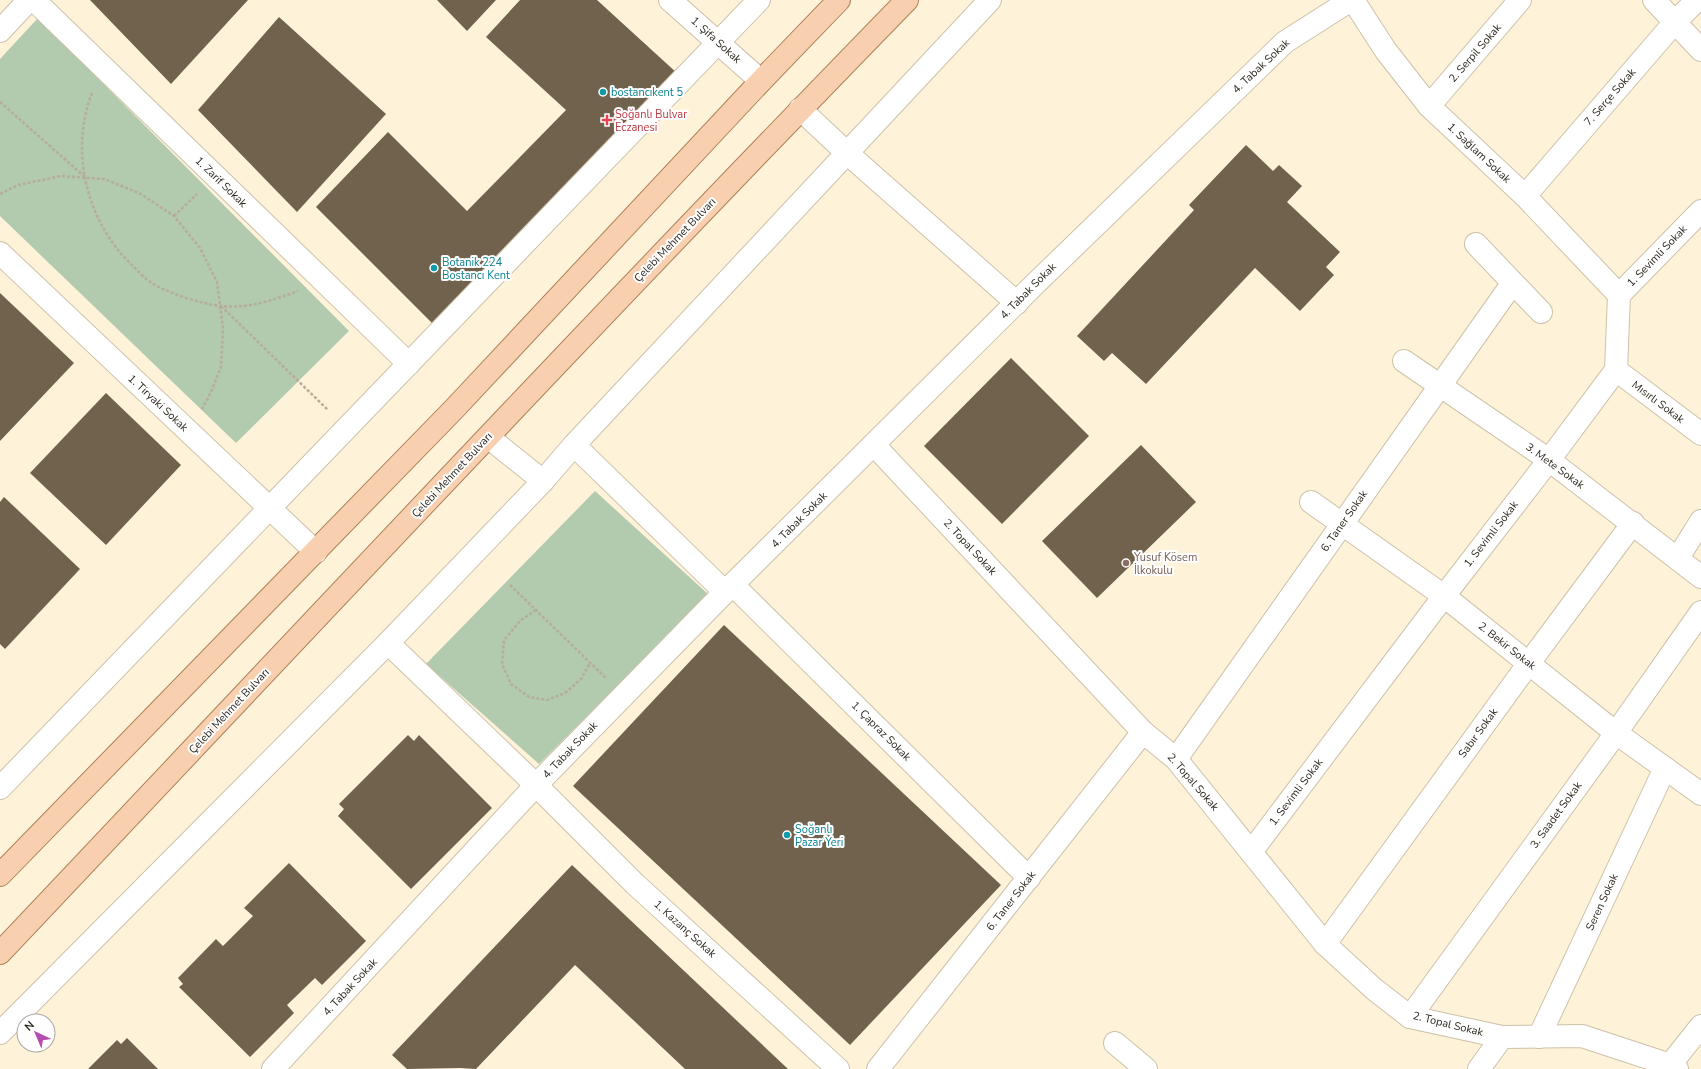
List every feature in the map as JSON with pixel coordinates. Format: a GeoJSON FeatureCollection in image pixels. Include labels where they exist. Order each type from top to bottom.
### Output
{"type":"FeatureCollection","features":[{"type":"Feature","properties":{"kind":"main road"},"geometry":{"type":"LineString","coordinates":[[0,875],[455,408],[761,81],[839,0]]}},
{"type":"Feature","properties":{"kind":"main road","name":"Çelebi Mehmet Bulvarı"},"geometry":{"type":"LineString","coordinates":[[0,953],[800,109],[907,0]]}},
{"type":"Feature","properties":{"kind":"street"},"geometry":{"type":"LineString","coordinates":[[0,31],[29,0]]}},
{"type":"Feature","properties":{"kind":"street","name":"1. Zarif Sokak"},"geometry":{"type":"LineString","coordinates":[[34,0],[409,364]]}},
{"type":"Feature","properties":{"kind":"street","name":"1. Şifa Sokak"},"geometry":{"type":"LineString","coordinates":[[670,0],[761,81]]}},
{"type":"Feature","properties":{"kind":"street"},"geometry":{"type":"LineString","coordinates":[[0,788],[759,0]]}},
{"type":"Feature","properties":{"kind":"street"},"geometry":{"type":"LineString","coordinates":[[0,1033],[388,643],[543,481],[574,445],[990,0]]}},
{"type":"Feature","properties":{"kind":"street","name":"1. Sağlam Sokak"},"geometry":{"type":"LineString","coordinates":[[1352,0],[1386,51],[1429,106],[1525,196],[1618,295]]}},
{"type":"Feature","properties":{"kind":"street","name":"4. Tabak Sokak"},"geometry":{"type":"LineString","coordinates":[[273,1069],[536,785],[729,589],[1017,302],[1285,42],[1352,0]]}},
{"type":"Feature","properties":{"kind":"street","name":"2. Serpil Sokak"},"geometry":{"type":"LineString","coordinates":[[1429,106],[1520,0]]}},
{"type":"Feature","properties":{"kind":"street"},"geometry":{"type":"LineString","coordinates":[[1654,0],[1701,50]]}},
{"type":"Feature","properties":{"kind":"street","name":"7. Serçe Sokak"},"geometry":{"type":"LineString","coordinates":[[1525,196],[1675,22],[1697,0]]}},
{"type":"Feature","properties":{"kind":"street"},"geometry":{"type":"LineString","coordinates":[[800,109],[847,153],[1017,302]]}},
{"type":"Feature","properties":{"kind":"street","name":"1. Sevimli Sokak"},"geometry":{"type":"LineString","coordinates":[[1251,852],[1616,370],[1618,295],[1701,211]]}},
{"type":"Feature","properties":{"kind":"street"},"geometry":{"type":"LineString","coordinates":[[1476,244],[1512,284],[1541,312]]}},
{"type":"Feature","properties":{"kind":"street","name":"1. Tiryaki Sokak"},"geometry":{"type":"LineString","coordinates":[[0,253],[316,552]]}},
{"type":"Feature","properties":{"kind":"street","name":"6. Taner Sokak"},"geometry":{"type":"LineString","coordinates":[[1176,759],[1512,284]]}},
{"type":"Feature","properties":{"kind":"street","name":"3. Mete Sokak"},"geometry":{"type":"LineString","coordinates":[[1404,361],[1549,460],[1633,523],[1701,577]]}},
{"type":"Feature","properties":{"kind":"street","name":"Mısırlı Sokak"},"geometry":{"type":"LineString","coordinates":[[1616,370],[1701,434]]}},
{"type":"Feature","properties":{"kind":"street"},"geometry":{"type":"LineString","coordinates":[[488,437],[543,481]]}},
{"type":"Feature","properties":{"kind":"street","name":"1. Çapraz Sokak"},"geometry":{"type":"LineString","coordinates":[[574,445],[729,589],[1029,878]]}},
{"type":"Feature","properties":{"kind":"street","name":"2. Topal Sokak"},"geometry":{"type":"LineString","coordinates":[[874,445],[1143,732],[1176,759],[1325,944],[1374,989],[1410,1017],[1502,1037],[1582,1036],[1674,1067]]}},
{"type":"Feature","properties":{"kind":"street","name":"2. Bekir Sokak"},"geometry":{"type":"LineString","coordinates":[[1311,502],[1343,523],[1444,596],[1616,733],[1701,794]]}},
{"type":"Feature","properties":{"kind":"street"},"geometry":{"type":"LineString","coordinates":[[1678,558],[1701,521]]}},
{"type":"Feature","properties":{"kind":"street","name":"Sabır Sokak"},"geometry":{"type":"LineString","coordinates":[[1325,944],[1529,663],[1633,523]]}},
{"type":"Feature","properties":{"kind":"street","name":"3. Saadet Sokak"},"geometry":{"type":"LineString","coordinates":[[1410,1017],[1616,733],[1701,612]]}},
{"type":"Feature","properties":{"kind":"street","name":"1. Kazanç Sokak"},"geometry":{"type":"LineString","coordinates":[[388,643],[536,785],[635,884],[838,1069]]}},
{"type":"Feature","properties":{"kind":"street","name":"6. Taner Sokak"},"geometry":{"type":"LineString","coordinates":[[878,1069],[1143,732]]}},
{"type":"Feature","properties":{"kind":"street","name":"Seren Sokak"},"geometry":{"type":"LineString","coordinates":[[1539,1037],[1665,768]]}},
{"type":"Feature","properties":{"kind":"street"},"geometry":{"type":"LineString","coordinates":[[1674,1067],[1701,1026]]}},
{"type":"Feature","properties":{"kind":"street"},"geometry":{"type":"LineString","coordinates":[[1479,1069],[1502,1037]]}},
{"type":"Feature","properties":{"kind":"street"},"geometry":{"type":"LineString","coordinates":[[1115,1043],[1146,1069]]}},
{"type":"Feature","properties":{"kind":"path"},"geometry":{"type":"LineString","coordinates":[[105,70],[93,90],[86,110],[82,146],[89,198],[102,228],[122,256],[150,282],[185,298],[220,306],[239,307],[272,300],[300,291],[322,280]]}},
{"type":"Feature","properties":{"kind":"path"},"geometry":{"type":"LineString","coordinates":[[0,102],[86,178]]}},
{"type":"Feature","properties":{"kind":"path"},"geometry":{"type":"LineString","coordinates":[[0,194],[18,185],[61,176],[104,179],[139,193],[174,216],[200,248],[217,282],[223,328],[221,367],[211,392],[188,432]]}},
{"type":"Feature","properties":{"kind":"path"},"geometry":{"type":"LineString","coordinates":[[174,216],[215,176]]}},
{"type":"Feature","properties":{"kind":"path"},"geometry":{"type":"LineString","coordinates":[[220,306],[347,429]]}},
{"type":"Feature","properties":{"kind":"path"},"geometry":{"type":"LineString","coordinates":[[510,585],[610,682]]}},
{"type":"Feature","properties":{"kind":"path"},"geometry":{"type":"LineString","coordinates":[[536,610],[521,620],[504,640],[502,664],[511,684],[529,697],[547,700],[565,693],[581,679],[590,663]]}},
{"type":"Feature","properties":{"kind":"green space"},"geometry":{"type":"Polygon","coordinates":[[[38,18],[349,331],[236,443],[0,216],[0,59],[38,18]]]}},
{"type":"Feature","properties":{"kind":"green space"},"geometry":{"type":"Polygon","coordinates":[[[595,491],[709,595],[539,764],[426,664],[595,491]]]}},
{"type":"Feature","properties":{"kind":"building"},"geometry":{"type":"Polygon","coordinates":[[[90,0],[248,0],[171,84],[90,0]]]}},
{"type":"Feature","properties":{"kind":"building"},"geometry":{"type":"Polygon","coordinates":[[[437,0],[496,0],[467,31],[437,0]]]}},
{"type":"Feature","properties":{"kind":"building"},"geometry":{"type":"Polygon","coordinates":[[[520,0],[597,0],[678,74],[434,325],[316,207],[388,132],[467,211],[566,110],[486,37],[520,0]]]}},
{"type":"Feature","properties":{"kind":"building"},"geometry":{"type":"Polygon","coordinates":[[[279,17],[386,114],[297,212],[198,110],[279,17]]]}},
{"type":"Feature","properties":{"kind":"building"},"geometry":{"type":"Polygon","coordinates":[[[1246,145],[1273,171],[1279,165],[1302,186],[1287,202],[1340,252],[1326,267],[1334,275],[1300,311],[1255,268],[1146,384],[1112,353],[1104,361],[1077,336],[1194,210],[1189,205],[1246,145]]]}},
{"type":"Feature","properties":{"kind":"building"},"geometry":{"type":"Polygon","coordinates":[[[0,293],[74,363],[0,441],[0,293]]]}},
{"type":"Feature","properties":{"kind":"building"},"geometry":{"type":"Polygon","coordinates":[[[1011,358],[1089,436],[1002,524],[924,446],[1011,358]]]}},
{"type":"Feature","properties":{"kind":"building"},"geometry":{"type":"Polygon","coordinates":[[[106,393],[181,465],[106,545],[30,473],[106,393]]]}},
{"type":"Feature","properties":{"kind":"building"},"geometry":{"type":"Polygon","coordinates":[[[1141,445],[1196,502],[1097,598],[1042,541],[1141,445]]]}},
{"type":"Feature","properties":{"kind":"building"},"geometry":{"type":"Polygon","coordinates":[[[4,497],[80,569],[5,649],[0,644],[0,502],[4,497]]]}},
{"type":"Feature","properties":{"kind":"building","name":"Soğanlı Pazar Yeri"},"geometry":{"type":"Polygon","coordinates":[[[724,625],[1001,885],[850,1045],[573,786],[724,625]]]}},
{"type":"Feature","properties":{"kind":"building"},"geometry":{"type":"Polygon","coordinates":[[[408,735],[414,741],[419,735],[492,808],[411,889],[338,816],[344,809],[339,804],[408,735]]]}},
{"type":"Feature","properties":{"kind":"building"},"geometry":{"type":"Polygon","coordinates":[[[289,863],[366,941],[322,985],[315,978],[287,1005],[294,1013],[250,1057],[179,987],[183,984],[178,978],[216,939],[223,946],[253,916],[244,908],[289,863]]]}},
{"type":"Feature","properties":{"kind":"building"},"geometry":{"type":"Polygon","coordinates":[[[572,865],[788,1069],[685,1069],[575,965],[476,1069],[407,1069],[392,1055],[572,865]]]}},
{"type":"Feature","properties":{"kind":"building"},"geometry":{"type":"Polygon","coordinates":[[[127,1038],[158,1069],[88,1069],[117,1040],[121,1044],[127,1038]]]}},
{"type":"Feature","properties":{"kind":"place","name":"bostancıkent 5"},"geometry":{"type":"Point","coordinates":[603,92]}},
{"type":"Feature","properties":{"kind":"place","name":"Soğanlı Bulvar Eczanesi"},"geometry":{"type":"Point","coordinates":[607,120]}},
{"type":"Feature","properties":{"kind":"place","name":"Botanik 224 Bostancı Kent"},"geometry":{"type":"Point","coordinates":[434,268]}},
{"type":"Feature","properties":{"kind":"place","name":"Yusuf Kösem İlkokulu"},"geometry":{"type":"Point","coordinates":[1126,563]}},
{"type":"Feature","properties":{"kind":"place","name":"Soğanlı Pazar Yeri"},"geometry":{"type":"Point","coordinates":[787,835]}}]}
